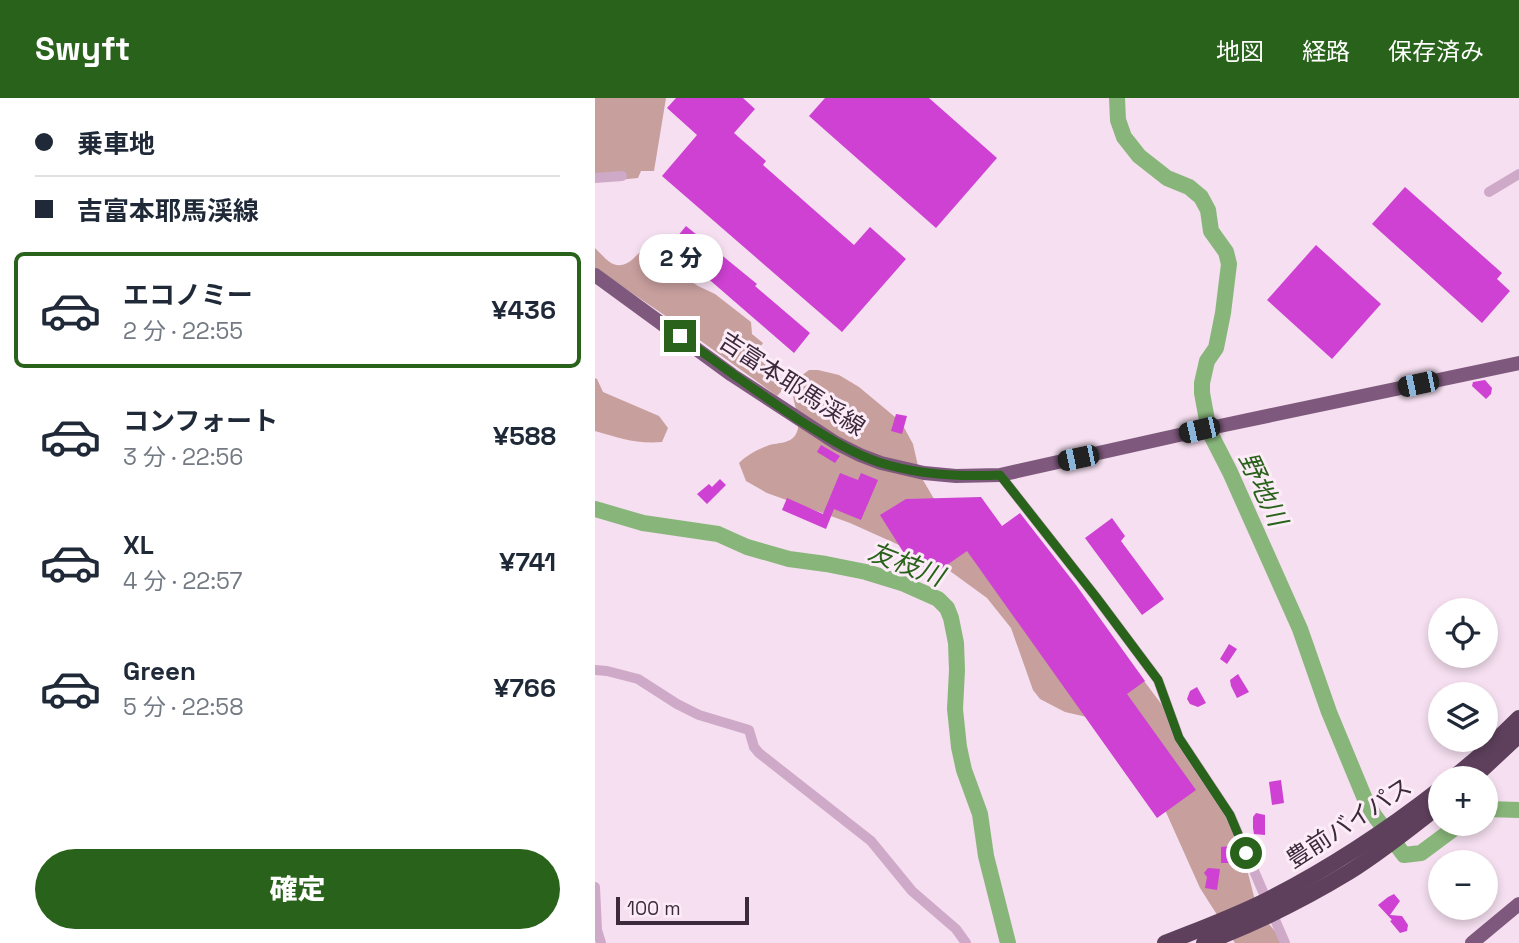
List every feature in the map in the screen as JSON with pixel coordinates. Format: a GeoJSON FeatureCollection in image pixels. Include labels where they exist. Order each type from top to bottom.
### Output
{"type":"FeatureCollection","features":[{"type":"Feature","properties":{"kind":"highway"},"geometry":{"type":"LineString","coordinates":[[1468,766],[1519,718]]}},
{"type":"Feature","properties":{"kind":"highway"},"geometry":{"type":"LineString","coordinates":[[1486,766],[1519,735]]}},
{"type":"Feature","properties":{"kind":"highway","name":"豊前バイパス"},"geometry":{"type":"LineString","coordinates":[[1204,943],[1269,907],[1394,825],[1428,798]]}},
{"type":"Feature","properties":{"kind":"highway","name":"豊前バイパス"},"geometry":{"type":"LineString","coordinates":[[1165,943],[1269,907],[1349,872],[1428,814]]}},
{"type":"Feature","properties":{"kind":"main road","name":"吉富本耶馬渓線"},"geometry":{"type":"LineString","coordinates":[[595,275],[732,375],[836,443],[860,456],[924,473],[956,476],[1000,475],[1519,363]]}},
{"type":"Feature","properties":{"kind":"main road"},"geometry":{"type":"LineString","coordinates":[[1472,943],[1519,904]]}},
{"type":"Feature","properties":{"kind":"street"},"geometry":{"type":"LineString","coordinates":[[1489,192],[1519,174]]}},
{"type":"Feature","properties":{"kind":"street"},"geometry":{"type":"LineString","coordinates":[[595,178],[622,176]]}},
{"type":"Feature","properties":{"kind":"street"},"geometry":{"type":"LineString","coordinates":[[1000,475],[1158,680],[1179,738],[1230,815],[1285,943]]}},
{"type":"Feature","properties":{"kind":"street"},"geometry":{"type":"LineString","coordinates":[[595,670],[615,672],[638,679],[699,715],[749,730],[754,747],[759,753],[871,841],[912,891],[956,929],[966,943]]}},
{"type":"Feature","properties":{"kind":"street"},"geometry":{"type":"LineString","coordinates":[[595,887],[597,930],[601,943]]}},
{"type":"Feature","properties":{"kind":"shaded area"},"geometry":{"type":"Polygon","coordinates":[[[595,98],[666,98],[654,171],[641,171],[638,178],[595,182],[595,98]]]}},
{"type":"Feature","properties":{"kind":"shaded area"},"geometry":{"type":"Polygon","coordinates":[[[595,248],[610,262],[618,265],[629,262],[642,251],[649,253],[698,286],[715,294],[751,322],[752,334],[763,343],[754,355],[788,384],[777,396],[595,268],[595,248]]]}},
{"type":"Feature","properties":{"kind":"shaded area"},"geometry":{"type":"Polygon","coordinates":[[[809,370],[839,375],[859,387],[901,422],[913,444],[920,475],[937,504],[1115,642],[1184,739],[1241,846],[1257,908],[1286,943],[1235,943],[1200,888],[1161,801],[1087,717],[1065,712],[1040,699],[1033,690],[1011,628],[987,598],[939,563],[850,523],[767,493],[746,481],[739,463],[755,451],[787,442],[796,434],[798,421],[793,387],[809,370]]]}},
{"type":"Feature","properties":{"kind":"shaded area"},"geometry":{"type":"Polygon","coordinates":[[[595,378],[603,392],[659,416],[668,428],[662,442],[636,441],[595,431],[595,378]]]}},
{"type":"Feature","properties":{"kind":"building"},"geometry":{"type":"Polygon","coordinates":[[[676,98],[743,98],[755,109],[734,133],[766,161],[763,165],[854,245],[870,227],[906,259],[842,332],[662,176],[697,135],[667,108],[676,98]]]}},
{"type":"Feature","properties":{"kind":"building"},"geometry":{"type":"Polygon","coordinates":[[[825,98],[929,98],[997,158],[936,228],[809,116],[825,98]]]}},
{"type":"Feature","properties":{"kind":"building"},"geometry":{"type":"Polygon","coordinates":[[[1405,187],[1502,273],[1497,279],[1510,291],[1482,323],[1372,224],[1405,187]]]}},
{"type":"Feature","properties":{"kind":"building"},"geometry":{"type":"Polygon","coordinates":[[[686,226],[757,284],[755,286],[810,333],[794,353],[697,269],[704,261],[676,238],[686,226]]]}},
{"type":"Feature","properties":{"kind":"building"},"geometry":{"type":"Polygon","coordinates":[[[1316,245],[1381,304],[1332,359],[1267,300],[1316,245]]]}},
{"type":"Feature","properties":{"kind":"building"},"geometry":{"type":"Polygon","coordinates":[[[1485,380],[1492,388],[1486,399],[1472,386],[1473,382],[1485,380]]]}},
{"type":"Feature","properties":{"kind":"building"},"geometry":{"type":"Polygon","coordinates":[[[896,414],[907,416],[902,434],[891,431],[896,414]]]}},
{"type":"Feature","properties":{"kind":"building"},"geometry":{"type":"Polygon","coordinates":[[[821,445],[840,456],[835,463],[817,452],[821,445]]]}},
{"type":"Feature","properties":{"kind":"building"},"geometry":{"type":"Polygon","coordinates":[[[840,473],[858,480],[861,473],[878,480],[861,520],[834,509],[826,529],[782,510],[787,498],[823,514],[840,473]]]}},
{"type":"Feature","properties":{"kind":"building"},"geometry":{"type":"Polygon","coordinates":[[[720,479],[726,485],[707,504],[697,494],[709,484],[712,487],[720,479]]]}},
{"type":"Feature","properties":{"kind":"building"},"geometry":{"type":"Polygon","coordinates":[[[981,497],[1002,526],[1020,513],[1145,681],[1127,694],[1196,790],[1157,818],[967,551],[934,574],[912,566],[880,515],[906,499],[981,497]]]}},
{"type":"Feature","properties":{"kind":"building"},"geometry":{"type":"Polygon","coordinates":[[[1112,518],[1125,536],[1121,541],[1164,599],[1142,615],[1085,538],[1112,518]]]}},
{"type":"Feature","properties":{"kind":"building"},"geometry":{"type":"Polygon","coordinates":[[[1229,644],[1237,649],[1227,664],[1220,659],[1229,644]]]}},
{"type":"Feature","properties":{"kind":"building"},"geometry":{"type":"Polygon","coordinates":[[[1238,674],[1249,692],[1237,698],[1230,680],[1238,674]]]}},
{"type":"Feature","properties":{"kind":"building"},"geometry":{"type":"Polygon","coordinates":[[[1197,687],[1206,703],[1198,707],[1190,704],[1187,699],[1190,691],[1197,687]]]}},
{"type":"Feature","properties":{"kind":"building"},"geometry":{"type":"Polygon","coordinates":[[[1281,780],[1284,803],[1272,805],[1269,782],[1281,780]]]}},
{"type":"Feature","properties":{"kind":"building"},"geometry":{"type":"Polygon","coordinates":[[[1256,813],[1265,815],[1265,835],[1254,834],[1253,817],[1256,813]]]}},
{"type":"Feature","properties":{"kind":"building"},"geometry":{"type":"Polygon","coordinates":[[[1231,846],[1231,863],[1221,863],[1221,847],[1231,846]]]}},
{"type":"Feature","properties":{"kind":"building"},"geometry":{"type":"Polygon","coordinates":[[[1208,868],[1220,869],[1217,890],[1205,888],[1207,877],[1204,873],[1208,868]]]}},
{"type":"Feature","properties":{"kind":"building"},"geometry":{"type":"Polygon","coordinates":[[[1394,894],[1400,901],[1390,915],[1402,916],[1408,925],[1407,931],[1400,933],[1378,905],[1394,894]]]}},
{"type":"Feature","properties":{"kind":"waterway","name":"野地川"},"geometry":{"type":"LineString","coordinates":[[1117,98],[1118,120],[1124,137],[1139,156],[1167,178],[1189,187],[1201,197],[1208,210],[1211,231],[1226,252],[1229,264],[1223,313],[1216,348],[1207,361],[1202,383],[1209,431],[1300,629],[1329,712],[1365,799],[1404,855],[1421,853],[1444,836]]}},
{"type":"Feature","properties":{"kind":"waterway","name":"友枝川"},"geometry":{"type":"LineString","coordinates":[[595,509],[643,523],[718,534],[747,547],[789,559],[866,572],[902,583],[938,599],[947,608],[956,643],[955,709],[959,747],[964,770],[980,814],[986,856],[1008,943]]}},
{"type":"Feature","properties":{"kind":"waterway","name":"野地川"},"geometry":{"type":"LineString","coordinates":[[1498,809],[1519,810]]}},
{"type":"Feature","properties":{"kind":"route"},"geometry":{"type":"LineString","coordinates":[[680,336],[790,414],[860,456],[924,473],[956,476],[1000,475],[1158,680],[1179,738],[1230,815],[1246,853]]}}]}
